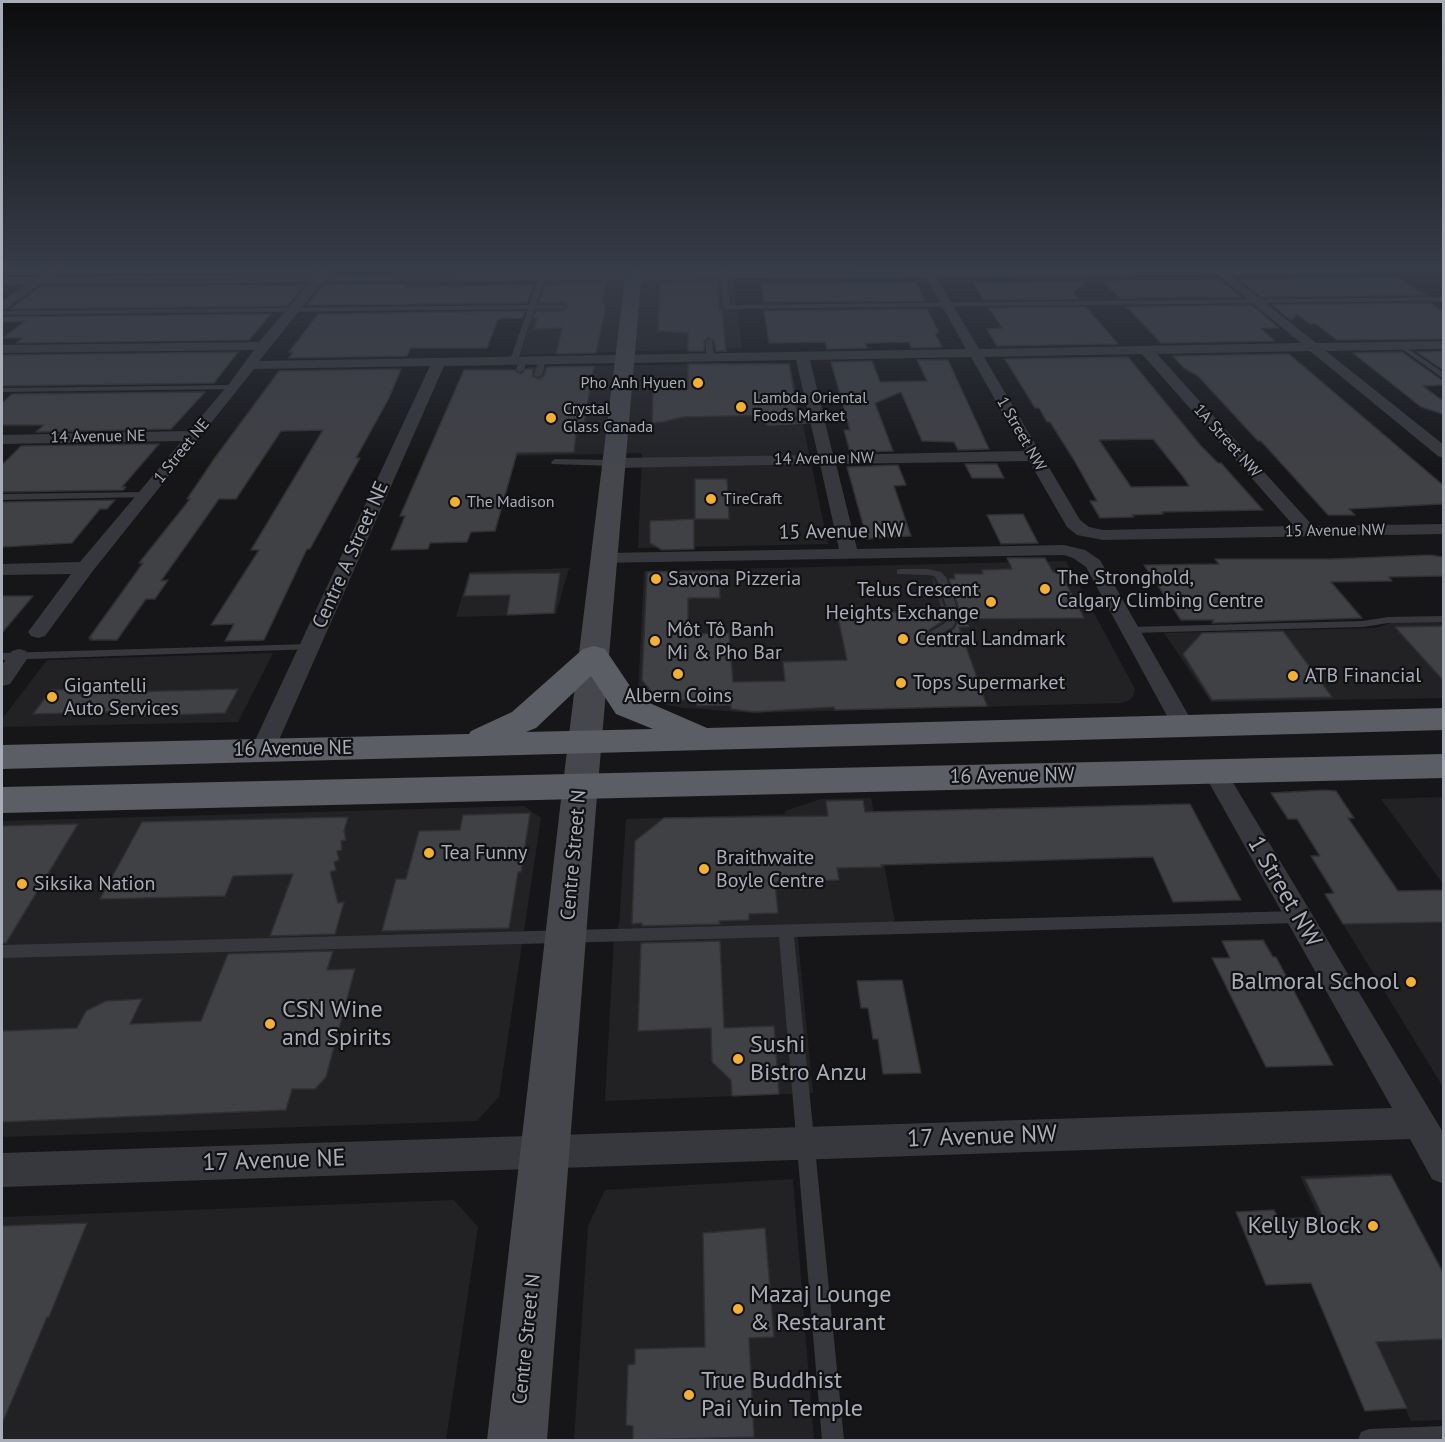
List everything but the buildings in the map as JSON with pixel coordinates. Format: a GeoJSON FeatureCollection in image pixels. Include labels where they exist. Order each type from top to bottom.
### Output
{"type":"FeatureCollection","features":[{"type":"Feature","properties":{"kind":"highway"},"geometry":{"type":"LineString","coordinates":[[470,745],[524,720],[594,656],[627,706],[683,729],[700,740]]}},
{"type":"Feature","properties":{"kind":"highway"},"geometry":{"type":"LineString","coordinates":[[2,800],[583,764],[700,740],[1443,719]]}},
{"type":"Feature","properties":{"kind":"highway","name":"16 Avenue NE"},"geometry":{"type":"LineString","coordinates":[[2,757],[470,745],[583,764]]}},
{"type":"Feature","properties":{"kind":"highway","name":"16 Avenue NW"},"geometry":{"type":"LineString","coordinates":[[583,764],[1215,772],[1443,765]]}},
{"type":"Feature","properties":{"kind":"main road","name":"Centre Street N"},"geometry":{"type":"LineString","coordinates":[[517,1440],[627,337]]}},
{"type":"Feature","properties":{"kind":"street","name":"1 Street NE"},"geometry":{"type":"LineString","coordinates":[[38,632],[85,568],[234,387],[270,337]]}},
{"type":"Feature","properties":{"kind":"street","name":"1 Street NW"},"geometry":{"type":"LineString","coordinates":[[966,337],[1073,523],[1083,531]]}},
{"type":"Feature","properties":{"kind":"street"},"geometry":{"type":"LineString","coordinates":[[1301,337],[1443,453]]}},
{"type":"Feature","properties":{"kind":"street"},"geometry":{"type":"LineString","coordinates":[[251,365],[439,361],[514,364],[542,360],[625,358],[1443,345]]}},
{"type":"Feature","properties":{"kind":"street"},"geometry":{"type":"LineString","coordinates":[[2,349],[263,346]]}},
{"type":"Feature","properties":{"kind":"street","name":"1A Street NW"},"geometry":{"type":"LineString","coordinates":[[1146,350],[1308,531]]}},
{"type":"Feature","properties":{"kind":"street"},"geometry":{"type":"LineString","coordinates":[[802,355],[849,555]]}},
{"type":"Feature","properties":{"kind":"street","name":"Centre A Street NE"},"geometry":{"type":"LineString","coordinates":[[263,749],[439,361]]}},
{"type":"Feature","properties":{"kind":"street","name":"14 Avenue NE"},"geometry":{"type":"LineString","coordinates":[[2,439],[194,436]]}},
{"type":"Feature","properties":{"kind":"street","name":"14 Avenue NW"},"geometry":{"type":"LineString","coordinates":[[615,463],[1034,456]]}},
{"type":"Feature","properties":{"kind":"street","name":"15 Avenue NW"},"geometry":{"type":"LineString","coordinates":[[1083,531],[1103,535],[1443,529]]}},
{"type":"Feature","properties":{"kind":"street","name":"15 Avenue NW"},"geometry":{"type":"LineString","coordinates":[[604,559],[1064,550],[1079,554],[1093,564],[1130,630]]}},
{"type":"Feature","properties":{"kind":"street"},"geometry":{"type":"LineString","coordinates":[[2,570],[85,568]]}},
{"type":"Feature","properties":{"kind":"street"},"geometry":{"type":"LineString","coordinates":[[1130,630],[1183,725]]}},
{"type":"Feature","properties":{"kind":"street"},"geometry":{"type":"LineString","coordinates":[[2,679],[10,657]]}},
{"type":"Feature","properties":{"kind":"street","name":"1 Street NW"},"geometry":{"type":"LineString","coordinates":[[1215,772],[1443,1167]]}},
{"type":"Feature","properties":{"kind":"street","name":"17 Avenue NW"},"geometry":{"type":"LineString","coordinates":[[546,1151],[1417,1123]]}},
{"type":"Feature","properties":{"kind":"street","name":"17 Avenue NE"},"geometry":{"type":"LineString","coordinates":[[2,1170],[546,1151]]}},
{"type":"Feature","properties":{"kind":"lane"},"geometry":{"type":"LineString","coordinates":[[514,364],[522,337]]}},
{"type":"Feature","properties":{"kind":"lane"},"geometry":{"type":"LineString","coordinates":[[709,341],[710,357]]}},
{"type":"Feature","properties":{"kind":"lane"},"geometry":{"type":"LineString","coordinates":[[1401,346],[1443,377]]}},
{"type":"Feature","properties":{"kind":"lane"},"geometry":{"type":"LineString","coordinates":[[538,375],[542,360]]}},
{"type":"Feature","properties":{"kind":"lane"},"geometry":{"type":"LineString","coordinates":[[2,390],[234,387]]}},
{"type":"Feature","properties":{"kind":"lane"},"geometry":{"type":"LineString","coordinates":[[769,424],[817,421]]}},
{"type":"Feature","properties":{"kind":"lane"},"geometry":{"type":"LineString","coordinates":[[555,462],[615,463]]}},
{"type":"Feature","properties":{"kind":"lane"},"geometry":{"type":"LineString","coordinates":[[2,497],[146,495]]}},
{"type":"Feature","properties":{"kind":"lane"},"geometry":{"type":"LineString","coordinates":[[901,572],[928,572],[942,579],[954,614],[949,625],[934,634]]}},
{"type":"Feature","properties":{"kind":"lane"},"geometry":{"type":"LineString","coordinates":[[1130,630],[1363,624],[1388,620],[1443,619]]}},
{"type":"Feature","properties":{"kind":"lane"},"geometry":{"type":"LineString","coordinates":[[10,657],[310,647]]}},
{"type":"Feature","properties":{"kind":"lane"},"geometry":{"type":"LineString","coordinates":[[2,952],[1298,917]]}},
{"type":"Feature","properties":{"kind":"lane"},"geometry":{"type":"LineString","coordinates":[[786,931],[833,1440]]}},
{"type":"Feature","properties":{"kind":"lane"},"geometry":{"type":"LineString","coordinates":[[1369,1440],[1443,1437]]}},
{"type":"Feature","properties":{"kind":"shaded area"},"geometry":{"type":"Polygon","coordinates":[[[525,337],[741,337],[742,348],[520,355],[525,337]]]}},
{"type":"Feature","properties":{"kind":"shaded area"},"geometry":{"type":"Polygon","coordinates":[[[790,363],[828,544],[638,548],[642,453],[508,456],[510,434],[529,367],[790,363]]]}},
{"type":"Feature","properties":{"kind":"shaded area"},"geometry":{"type":"Polygon","coordinates":[[[1066,561],[1135,689],[1133,697],[1128,701],[753,713],[666,705],[638,693],[644,571],[1066,561]]]}},
{"type":"Feature","properties":{"kind":"shaded area"},"geometry":{"type":"Polygon","coordinates":[[[569,568],[556,614],[456,617],[469,572],[569,568]]]}},
{"type":"Feature","properties":{"kind":"shaded area"},"geometry":{"type":"Polygon","coordinates":[[[1443,620],[1443,698],[1211,702],[1164,633],[1376,628],[1393,622],[1443,620]]]}},
{"type":"Feature","properties":{"kind":"shaded area"},"geometry":{"type":"Polygon","coordinates":[[[273,653],[238,722],[2,727],[2,719],[47,660],[273,653]]]}},
{"type":"Feature","properties":{"kind":"shaded area"},"geometry":{"type":"Polygon","coordinates":[[[1444,797],[1443,884],[1381,799],[1444,797]]]}},
{"type":"Feature","properties":{"kind":"shaded area"},"geometry":{"type":"Polygon","coordinates":[[[871,798],[896,926],[797,929],[813,1093],[605,1101],[614,938],[619,924],[626,819],[785,814],[785,811],[821,799],[871,798]]]}},
{"type":"Feature","properties":{"kind":"shaded area"},"geometry":{"type":"Polygon","coordinates":[[[524,806],[541,818],[499,1097],[477,1121],[2,1137],[2,821],[524,806]]]}},
{"type":"Feature","properties":{"kind":"shaded area","name":"Balmoral School"},"geometry":{"type":"Polygon","coordinates":[[[1444,922],[1443,1087],[1343,924],[1444,922]]]}},
{"type":"Feature","properties":{"kind":"shaded area","name":"Kelly Block"},"geometry":{"type":"Polygon","coordinates":[[[1390,1173],[1443,1270],[1443,1420],[1411,1421],[1300,1176],[1390,1173]]]}},
{"type":"Feature","properties":{"kind":"shaded area"},"geometry":{"type":"Polygon","coordinates":[[[793,1179],[814,1440],[574,1440],[588,1226],[605,1190],[793,1179]]]}},
{"type":"Feature","properties":{"kind":"shaded area"},"geometry":{"type":"Polygon","coordinates":[[[454,1200],[478,1227],[446,1440],[2,1440],[2,1217],[454,1200]]]}},
{"type":"Feature","properties":{"kind":"place","name":"Pho Anh Hyuen"},"geometry":{"type":"Point","coordinates":[698,383]}},
{"type":"Feature","properties":{"kind":"place","name":"Lambda Oriental Foods Market"},"geometry":{"type":"Point","coordinates":[741,407]}},
{"type":"Feature","properties":{"kind":"place","name":"Crystal Glass Canada"},"geometry":{"type":"Point","coordinates":[551,418]}},
{"type":"Feature","properties":{"kind":"place","name":"TireCraft"},"geometry":{"type":"Point","coordinates":[711,499]}},
{"type":"Feature","properties":{"kind":"place","name":"The Madison"},"geometry":{"type":"Point","coordinates":[455,502]}},
{"type":"Feature","properties":{"kind":"place","name":"Savona Pizzeria"},"geometry":{"type":"Point","coordinates":[656,579]}},
{"type":"Feature","properties":{"kind":"place","name":"The Stronghold, Calgary Climbing Centre"},"geometry":{"type":"Point","coordinates":[1045,589]}},
{"type":"Feature","properties":{"kind":"place","name":"Telus Crescent Heights Exchange"},"geometry":{"type":"Point","coordinates":[991,602]}},
{"type":"Feature","properties":{"kind":"place","name":"Central Landmark"},"geometry":{"type":"Point","coordinates":[903,639]}},
{"type":"Feature","properties":{"kind":"place","name":"Môt Tô Banh Mi & Pho Bar"},"geometry":{"type":"Point","coordinates":[655,641]}},
{"type":"Feature","properties":{"kind":"place","name":"Albern Coins"},"geometry":{"type":"Point","coordinates":[678,674]}},
{"type":"Feature","properties":{"kind":"place","name":"ATB Financial"},"geometry":{"type":"Point","coordinates":[1293,676]}},
{"type":"Feature","properties":{"kind":"place","name":"Tops Supermarket"},"geometry":{"type":"Point","coordinates":[901,683]}},
{"type":"Feature","properties":{"kind":"place","name":"Gigantelli Auto Services"},"geometry":{"type":"Point","coordinates":[52,697]}},
{"type":"Feature","properties":{"kind":"place","name":"Tea Funny"},"geometry":{"type":"Point","coordinates":[429,853]}},
{"type":"Feature","properties":{"kind":"place","name":"Braithwaite Boyle Centre"},"geometry":{"type":"Point","coordinates":[704,869]}},
{"type":"Feature","properties":{"kind":"place","name":"Siksika Nation"},"geometry":{"type":"Point","coordinates":[22,884]}},
{"type":"Feature","properties":{"kind":"place","name":"Balmoral School"},"geometry":{"type":"Point","coordinates":[1411,982]}},
{"type":"Feature","properties":{"kind":"place","name":"CSN Wine and Spirits"},"geometry":{"type":"Point","coordinates":[270,1024]}},
{"type":"Feature","properties":{"kind":"place","name":"Sushi Bistro Anzu"},"geometry":{"type":"Point","coordinates":[738,1059]}},
{"type":"Feature","properties":{"kind":"place","name":"Kelly Block"},"geometry":{"type":"Point","coordinates":[1373,1226]}},
{"type":"Feature","properties":{"kind":"place","name":"Mazaj Lounge & Restaurant"},"geometry":{"type":"Point","coordinates":[738,1309]}},
{"type":"Feature","properties":{"kind":"place","name":"True Buddhist Pai Yuin Temple"},"geometry":{"type":"Point","coordinates":[689,1395]}}]}
